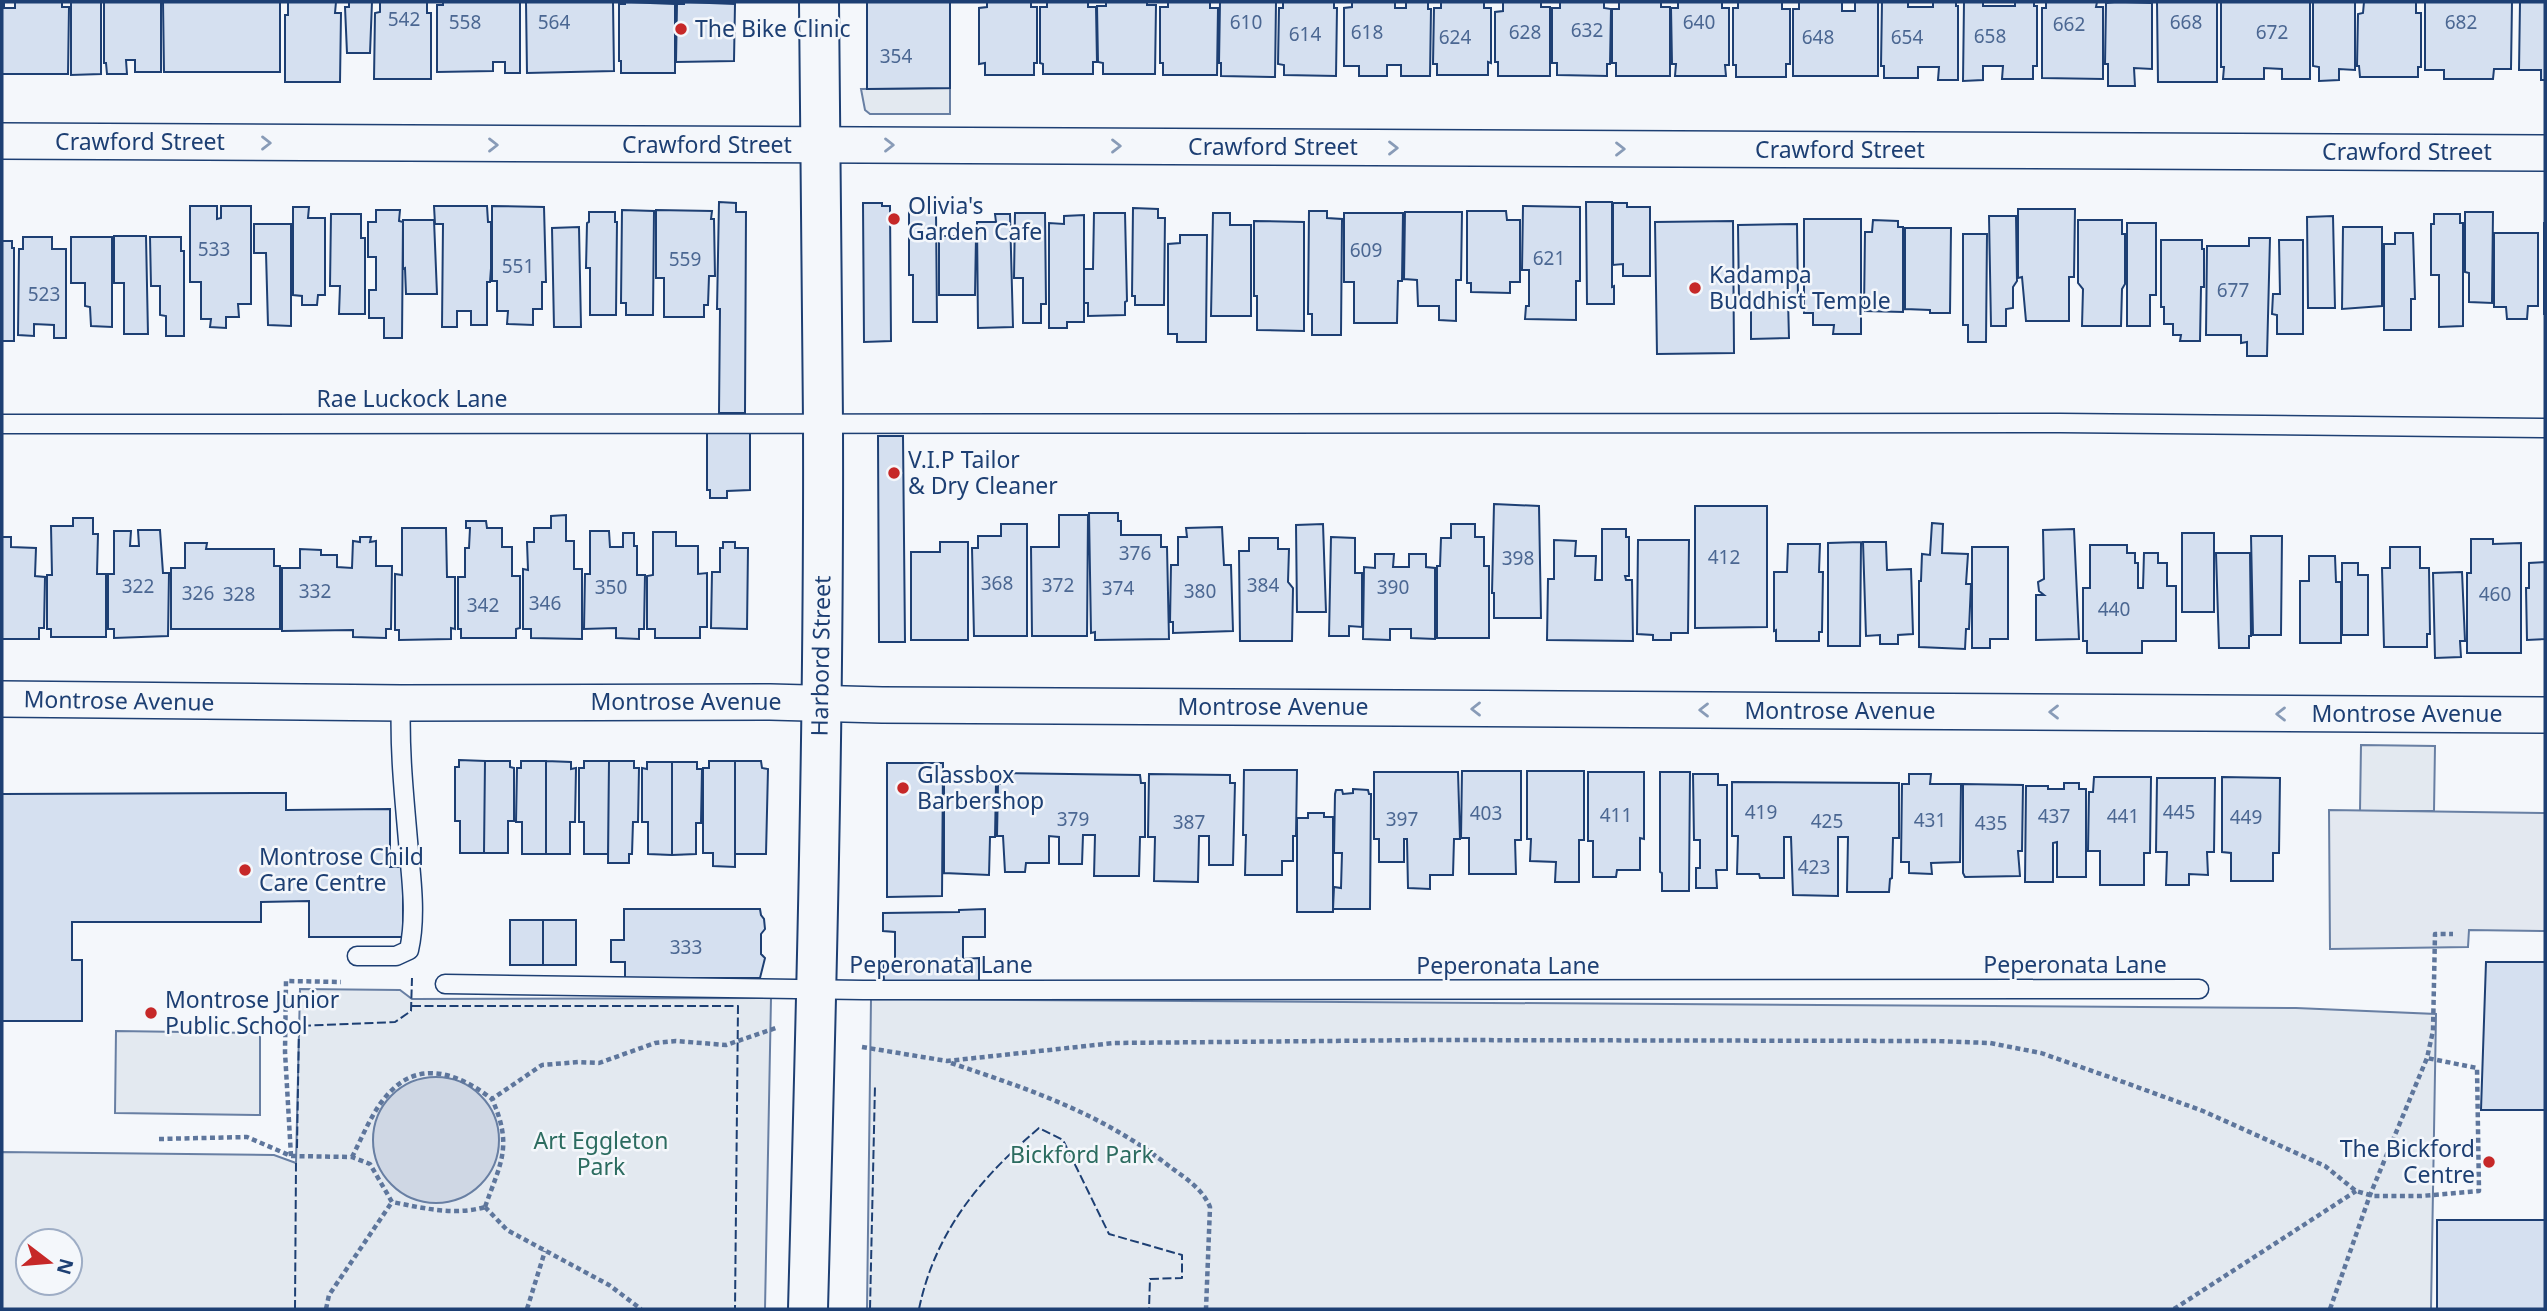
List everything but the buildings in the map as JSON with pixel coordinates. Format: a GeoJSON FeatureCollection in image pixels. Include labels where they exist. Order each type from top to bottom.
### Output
{"type":"FeatureCollection","features":[{"type":"Feature","properties":{"kind":"street","name":"Harbord Street"},"geometry":{"type":"LineString","coordinates":[[808,1309],[817,989],[821,703],[823,425],[819,2]]}},
{"type":"Feature","properties":{"kind":"street","name":"Crawford Street"},"geometry":{"type":"LineString","coordinates":[[2,142],[2545,152]]}},
{"type":"Feature","properties":{"kind":"street","name":"Montrose Avenue"},"geometry":{"type":"LineString","coordinates":[[2,699],[2545,715]]}},
{"type":"Feature","properties":{"kind":"lane","name":"Rae Luckock Lane"},"geometry":{"type":"LineString","coordinates":[[2,424],[2060,423],[2545,428]]}},
{"type":"Feature","properties":{"kind":"lane"},"geometry":{"type":"LineString","coordinates":[[357,956],[396,956],[409,950],[413,935],[400,743],[401,703]]}},
{"type":"Feature","properties":{"kind":"lane","name":"Peperonata Lane"},"geometry":{"type":"LineString","coordinates":[[445,984],[817,989],[1492,991],[2199,989]]}},
{"type":"Feature","properties":{"kind":"path"},"geometry":{"type":"LineString","coordinates":[[2330,1309],[2370,1195],[2427,1058],[2433,1031],[2435,934],[2452,934]]}},
{"type":"Feature","properties":{"kind":"path"},"geometry":{"type":"LineString","coordinates":[[291,1156],[285,1052],[286,981],[342,982]]}},
{"type":"Feature","properties":{"kind":"path"},"geometry":{"type":"LineString","coordinates":[[492,1099],[542,1065],[599,1063],[654,1043],[676,1041],[726,1045],[776,1028]]}},
{"type":"Feature","properties":{"kind":"path"},"geometry":{"type":"LineString","coordinates":[[947,1061],[1114,1042],[1456,1040],[1990,1043],[2041,1053],[2203,1111],[2325,1166],[2356,1191],[2370,1195],[2421,1196],[2479,1191],[2477,1068],[2427,1058]]}},
{"type":"Feature","properties":{"kind":"path"},"geometry":{"type":"LineString","coordinates":[[862,1046],[947,1061],[1016,1085],[1109,1124],[1159,1158],[1205,1196],[1210,1207],[1206,1309]]}},
{"type":"Feature","properties":{"kind":"path"},"geometry":{"type":"LineString","coordinates":[[352,1157],[386,1097],[400,1084],[434,1073],[452,1075],[467,1081],[492,1099],[501,1119],[505,1139],[498,1172],[485,1208]]}},
{"type":"Feature","properties":{"kind":"path"},"geometry":{"type":"LineString","coordinates":[[159,1139],[247,1137],[291,1156],[352,1157],[370,1164],[392,1202],[428,1209],[468,1212],[485,1208]]}},
{"type":"Feature","properties":{"kind":"path"},"geometry":{"type":"LineString","coordinates":[[2174,1309],[2356,1191]]}},
{"type":"Feature","properties":{"kind":"path"},"geometry":{"type":"LineString","coordinates":[[326,1309],[329,1295],[392,1202]]}},
{"type":"Feature","properties":{"kind":"path"},"geometry":{"type":"LineString","coordinates":[[485,1208],[507,1230],[608,1285],[641,1309]]}},
{"type":"Feature","properties":{"kind":"path"},"geometry":{"type":"LineString","coordinates":[[527,1309],[545,1251]]}},
{"type":"Feature","properties":{"kind":"green space"},"geometry":{"type":"Polygon","coordinates":[[[950,88],[950,114],[870,114],[865,110],[861,89],[950,88]]]}},
{"type":"Feature","properties":{"kind":"green space"},"geometry":{"type":"Polygon","coordinates":[[[2361,745],[2435,746],[2434,811],[2360,811],[2361,745]]]}},
{"type":"Feature","properties":{"kind":"green space","name":"Art Eggleton Park"},"geometry":{"type":"Polygon","coordinates":[[[300,989],[400,990],[412,999],[771,998],[765,1309],[2,1309],[2,1152],[274,1155],[296,1163],[300,989]]]}},
{"type":"Feature","properties":{"kind":"green space","name":"Bickford Park"},"geometry":{"type":"Polygon","coordinates":[[[871,999],[2296,1008],[2436,1014],[2431,1309],[867,1309],[871,999]]]}},
{"type":"Feature","properties":{"kind":"green space"},"geometry":{"type":"Polygon","coordinates":[[[116,1031],[260,1033],[260,1115],[115,1113],[116,1031]]]}},
{"type":"Feature","properties":{"kind":"shaded area"},"geometry":{"type":"Polygon","coordinates":[[[2329,810],[2545,813],[2545,931],[2469,930],[2468,947],[2330,949],[2329,810]]]}},
{"type":"Feature","properties":{"kind":"shaded area"},"geometry":{"type":"Polygon","coordinates":[[[436,1077],[460,1082],[480,1096],[494,1116],[499,1140],[494,1164],[480,1184],[460,1198],[436,1203],[412,1198],[392,1184],[378,1164],[373,1140],[378,1116],[392,1096],[412,1082],[436,1077]]]}},
{"type":"Feature","properties":{"kind":"fence"},"geometry":{"type":"LineString","coordinates":[[297,1148],[299,1026],[395,1022],[411,1011],[412,978]]}},
{"type":"Feature","properties":{"kind":"fence"},"geometry":{"type":"LineString","coordinates":[[412,1006],[738,1006],[735,1309]]}},
{"type":"Feature","properties":{"kind":"fence"},"geometry":{"type":"LineString","coordinates":[[870,1309],[875,1085]]}},
{"type":"Feature","properties":{"kind":"fence"},"geometry":{"type":"LineString","coordinates":[[919,1309],[936,1255],[963,1208],[979,1187],[1039,1128],[1063,1140],[1109,1234],[1182,1255],[1182,1278],[1150,1279],[1149,1309]]}},
{"type":"Feature","properties":{"kind":"fence"},"geometry":{"type":"LineString","coordinates":[[295,1309],[296,1163]]}},
{"type":"Feature","properties":{"kind":"place","name":"The Bike Clinic"},"geometry":{"type":"Point","coordinates":[681,29]}},
{"type":"Feature","properties":{"kind":"place","name":"Olivia's Garden Cafe"},"geometry":{"type":"Point","coordinates":[894,219]}},
{"type":"Feature","properties":{"kind":"place","name":"Kadampa Buddhist Temple"},"geometry":{"type":"Point","coordinates":[1695,288]}},
{"type":"Feature","properties":{"kind":"place","name":"V.I.P Tailor & Dry Cleaner"},"geometry":{"type":"Point","coordinates":[894,473]}},
{"type":"Feature","properties":{"kind":"place","name":"Glassbox Barbershop"},"geometry":{"type":"Point","coordinates":[903,788]}},
{"type":"Feature","properties":{"kind":"place","name":"Montrose Child Care Centre"},"geometry":{"type":"Point","coordinates":[245,870]}},
{"type":"Feature","properties":{"kind":"place","name":"Montrose Junior Public School"},"geometry":{"type":"Point","coordinates":[151,1013]}},
{"type":"Feature","properties":{"kind":"place","name":"The Bickford Centre"},"geometry":{"type":"Point","coordinates":[2489,1162]}}]}
